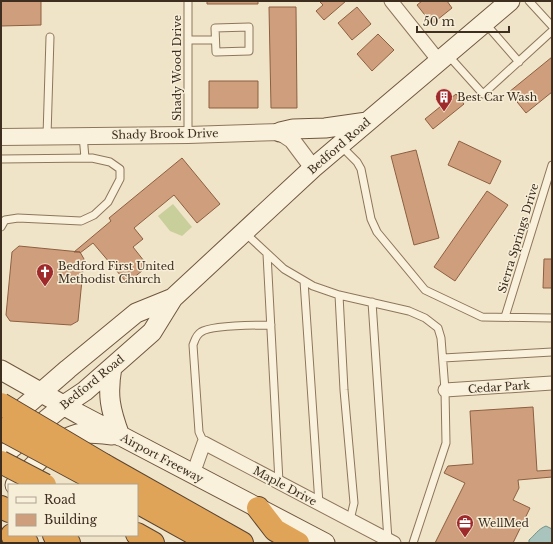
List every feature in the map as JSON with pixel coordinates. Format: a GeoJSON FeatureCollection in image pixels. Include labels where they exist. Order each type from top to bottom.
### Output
{"type":"FeatureCollection","features":[{"type":"Feature","properties":{"kind":"highway"},"geometry":{"type":"LineString","coordinates":[[1,404],[100,476]]}},
{"type":"Feature","properties":{"kind":"highway"},"geometry":{"type":"LineString","coordinates":[[1,428],[117,484]]}},
{"type":"Feature","properties":{"kind":"highway"},"geometry":{"type":"LineString","coordinates":[[1,462],[43,484]]}},
{"type":"Feature","properties":{"kind":"highway"},"geometry":{"type":"LineString","coordinates":[[138,494],[242,543]]}},
{"type":"Feature","properties":{"kind":"highway"},"geometry":{"type":"LineString","coordinates":[[138,503],[211,543]]}},
{"type":"Feature","properties":{"kind":"highway"},"geometry":{"type":"LineString","coordinates":[[4,507],[8,528]]}},
{"type":"Feature","properties":{"kind":"highway"},"geometry":{"type":"LineString","coordinates":[[258,508],[275,530],[298,543]]}},
{"type":"Feature","properties":{"kind":"highway"},"geometry":{"type":"LineString","coordinates":[[138,535],[153,543]]}},
{"type":"Feature","properties":{"kind":"highway"},"geometry":{"type":"LineString","coordinates":[[14,536],[27,543]]}},
{"type":"Feature","properties":{"kind":"highway"},"geometry":{"type":"LineString","coordinates":[[56,536],[69,543]]}},
{"type":"Feature","properties":{"kind":"main road","name":"Bedford Road"},"geometry":{"type":"LineString","coordinates":[[1,457],[64,405],[85,391],[152,332],[173,298],[313,168],[510,1]]}},
{"type":"Feature","properties":{"kind":"main road"},"geometry":{"type":"LineString","coordinates":[[280,132],[293,129],[325,128],[367,122]]}},
{"type":"Feature","properties":{"kind":"main road","name":"Bedford Road"},"geometry":{"type":"LineString","coordinates":[[1,428],[68,369],[136,313],[173,298]]}},
{"type":"Feature","properties":{"kind":"main road"},"geometry":{"type":"LineString","coordinates":[[16,484],[59,442],[73,435],[83,433],[120,436],[112,413],[110,399],[112,367]]}},
{"type":"Feature","properties":{"kind":"main road","name":"Airport Freeway"},"geometry":{"type":"LineString","coordinates":[[1,370],[120,436],[325,543]]}},
{"type":"Feature","properties":{"kind":"street"},"geometry":{"type":"LineString","coordinates":[[391,1],[443,58]]}},
{"type":"Feature","properties":{"kind":"street"},"geometry":{"type":"LineString","coordinates":[[280,132],[292,140],[313,168]]}},
{"type":"Feature","properties":{"kind":"street","name":"Shady Brook Drive"},"geometry":{"type":"LineString","coordinates":[[1,137],[188,135],[280,132]]}},
{"type":"Feature","properties":{"kind":"street","name":"Cedar Park"},"geometry":{"type":"LineString","coordinates":[[445,390],[552,383]]}},
{"type":"Feature","properties":{"kind":"street"},"geometry":{"type":"LineString","coordinates":[[193,474],[204,443]]}},
{"type":"Feature","properties":{"kind":"street","name":"Maple Drive"},"geometry":{"type":"LineString","coordinates":[[204,443],[391,541]]}},
{"type":"Feature","properties":{"kind":"lane","name":"Shady Wood Drive"},"geometry":{"type":"LineString","coordinates":[[188,1],[188,135]]}},
{"type":"Feature","properties":{"kind":"lane"},"geometry":{"type":"LineString","coordinates":[[529,1],[552,26]]}},
{"type":"Feature","properties":{"kind":"lane"},"geometry":{"type":"LineString","coordinates":[[485,22],[519,62]]}},
{"type":"Feature","properties":{"kind":"lane"},"geometry":{"type":"LineString","coordinates":[[249,27],[249,51],[216,52],[215,40],[215,28],[249,27]]}},
{"type":"Feature","properties":{"kind":"lane"},"geometry":{"type":"LineString","coordinates":[[443,58],[483,94],[552,31]]}},
{"type":"Feature","properties":{"kind":"lane"},"geometry":{"type":"LineString","coordinates":[[47,136],[50,37]]}},
{"type":"Feature","properties":{"kind":"lane"},"geometry":{"type":"LineString","coordinates":[[188,40],[215,40]]}},
{"type":"Feature","properties":{"kind":"lane"},"geometry":{"type":"LineString","coordinates":[[83,135],[85,158]]}},
{"type":"Feature","properties":{"kind":"lane"},"geometry":{"type":"LineString","coordinates":[[340,145],[357,162],[361,169],[371,219],[378,232],[425,290],[482,317],[552,318]]}},
{"type":"Feature","properties":{"kind":"lane"},"geometry":{"type":"LineString","coordinates":[[1,159],[85,158],[110,162],[120,169],[120,179],[108,202],[94,215],[81,221],[18,218],[5,220],[1,227]]}},
{"type":"Feature","properties":{"kind":"lane","name":"Sierra Springs Drive"},"geometry":{"type":"LineString","coordinates":[[505,317],[552,165]]}},
{"type":"Feature","properties":{"kind":"lane"},"geometry":{"type":"LineString","coordinates":[[244,232],[284,268],[313,286],[339,295],[409,312],[425,318],[438,328],[441,338],[443,358],[446,442],[413,543]]}},
{"type":"Feature","properties":{"kind":"lane"},"geometry":{"type":"LineString","coordinates":[[267,254],[279,482]]}},
{"type":"Feature","properties":{"kind":"lane"},"geometry":{"type":"LineString","coordinates":[[304,281],[319,504]]}},
{"type":"Feature","properties":{"kind":"lane"},"geometry":{"type":"LineString","coordinates":[[339,295],[344,390],[354,503],[350,520]]}},
{"type":"Feature","properties":{"kind":"lane"},"geometry":{"type":"LineString","coordinates":[[372,302],[391,541]]}},
{"type":"Feature","properties":{"kind":"lane"},"geometry":{"type":"LineString","coordinates":[[204,443],[199,432],[194,345],[196,337],[202,331],[212,328],[271,325]]}},
{"type":"Feature","properties":{"kind":"lane"},"geometry":{"type":"LineString","coordinates":[[443,358],[552,352]]}},
{"type":"Feature","properties":{"kind":"green space"},"geometry":{"type":"Polygon","coordinates":[[[173,204],[192,227],[182,236],[170,231],[158,216],[173,204]]]}},
{"type":"Feature","properties":{"kind":"water"},"geometry":{"type":"Polygon","coordinates":[[[546,526],[552,529],[552,543],[529,543],[529,540],[537,532],[546,526]]]}},
{"type":"Feature","properties":{"kind":"building"},"geometry":{"type":"Polygon","coordinates":[[[1,1],[41,1],[41,25],[1,26],[1,1]]]}},
{"type":"Feature","properties":{"kind":"building"},"geometry":{"type":"Polygon","coordinates":[[[207,1],[258,1],[258,4],[207,4],[207,1]]]}},
{"type":"Feature","properties":{"kind":"building"},"geometry":{"type":"Polygon","coordinates":[[[319,1],[346,1],[324,20],[316,11],[323,5],[319,1]]]}},
{"type":"Feature","properties":{"kind":"building"},"geometry":{"type":"Polygon","coordinates":[[[422,1],[447,1],[452,8],[432,24],[417,5],[422,1]]]}},
{"type":"Feature","properties":{"kind":"building"},"geometry":{"type":"Polygon","coordinates":[[[269,7],[296,7],[297,108],[271,108],[269,7]]]}},
{"type":"Feature","properties":{"kind":"building"},"geometry":{"type":"Polygon","coordinates":[[[357,7],[371,24],[352,40],[338,23],[357,7]]]}},
{"type":"Feature","properties":{"kind":"building"},"geometry":{"type":"Polygon","coordinates":[[[378,34],[394,50],[372,71],[357,54],[378,34]]]}},
{"type":"Feature","properties":{"kind":"building"},"geometry":{"type":"Polygon","coordinates":[[[552,57],[552,92],[526,113],[509,92],[552,57]]]}},
{"type":"Feature","properties":{"kind":"building"},"geometry":{"type":"Polygon","coordinates":[[[209,81],[258,81],[258,108],[209,108],[209,81]]]}},
{"type":"Feature","properties":{"kind":"building","name":"Best Car Wash"},"geometry":{"type":"Polygon","coordinates":[[[456,94],[464,104],[433,129],[425,119],[456,94]]]}},
{"type":"Feature","properties":{"kind":"building"},"geometry":{"type":"Polygon","coordinates":[[[459,141],[501,161],[490,184],[448,165],[459,141]]]}},
{"type":"Feature","properties":{"kind":"building"},"geometry":{"type":"Polygon","coordinates":[[[416,150],[439,238],[414,245],[391,156],[416,150]]]}},
{"type":"Feature","properties":{"kind":"building"},"geometry":{"type":"Polygon","coordinates":[[[182,158],[220,204],[197,223],[174,195],[134,228],[143,239],[133,247],[148,266],[127,283],[93,243],[80,253],[74,252],[111,221],[109,218],[182,158]]]}},
{"type":"Feature","properties":{"kind":"building"},"geometry":{"type":"Polygon","coordinates":[[[487,191],[508,205],[455,281],[434,267],[487,191]]]}},
{"type":"Feature","properties":{"kind":"building","name":"Bedford First United Methodist Church"},"geometry":{"type":"Polygon","coordinates":[[[19,246],[80,252],[84,259],[78,321],[71,325],[10,321],[6,315],[12,252],[19,246]]]}},
{"type":"Feature","properties":{"kind":"building"},"geometry":{"type":"Polygon","coordinates":[[[544,259],[552,259],[552,288],[543,288],[544,259]]]}},
{"type":"Feature","properties":{"kind":"building"},"geometry":{"type":"Polygon","coordinates":[[[533,407],[537,471],[552,470],[552,477],[518,480],[519,488],[513,500],[530,508],[513,543],[435,543],[465,483],[444,473],[448,466],[473,464],[470,411],[533,407]]]}},
{"type":"Feature","properties":{"kind":"place","name":"Best Car Wash"},"geometry":{"type":"Point","coordinates":[444,112]}},
{"type":"Feature","properties":{"kind":"place","name":"Bedford First United Methodist Church"},"geometry":{"type":"Point","coordinates":[45,287]}},
{"type":"Feature","properties":{"kind":"place","name":"WellMed"},"geometry":{"type":"Point","coordinates":[465,538]}}]}
